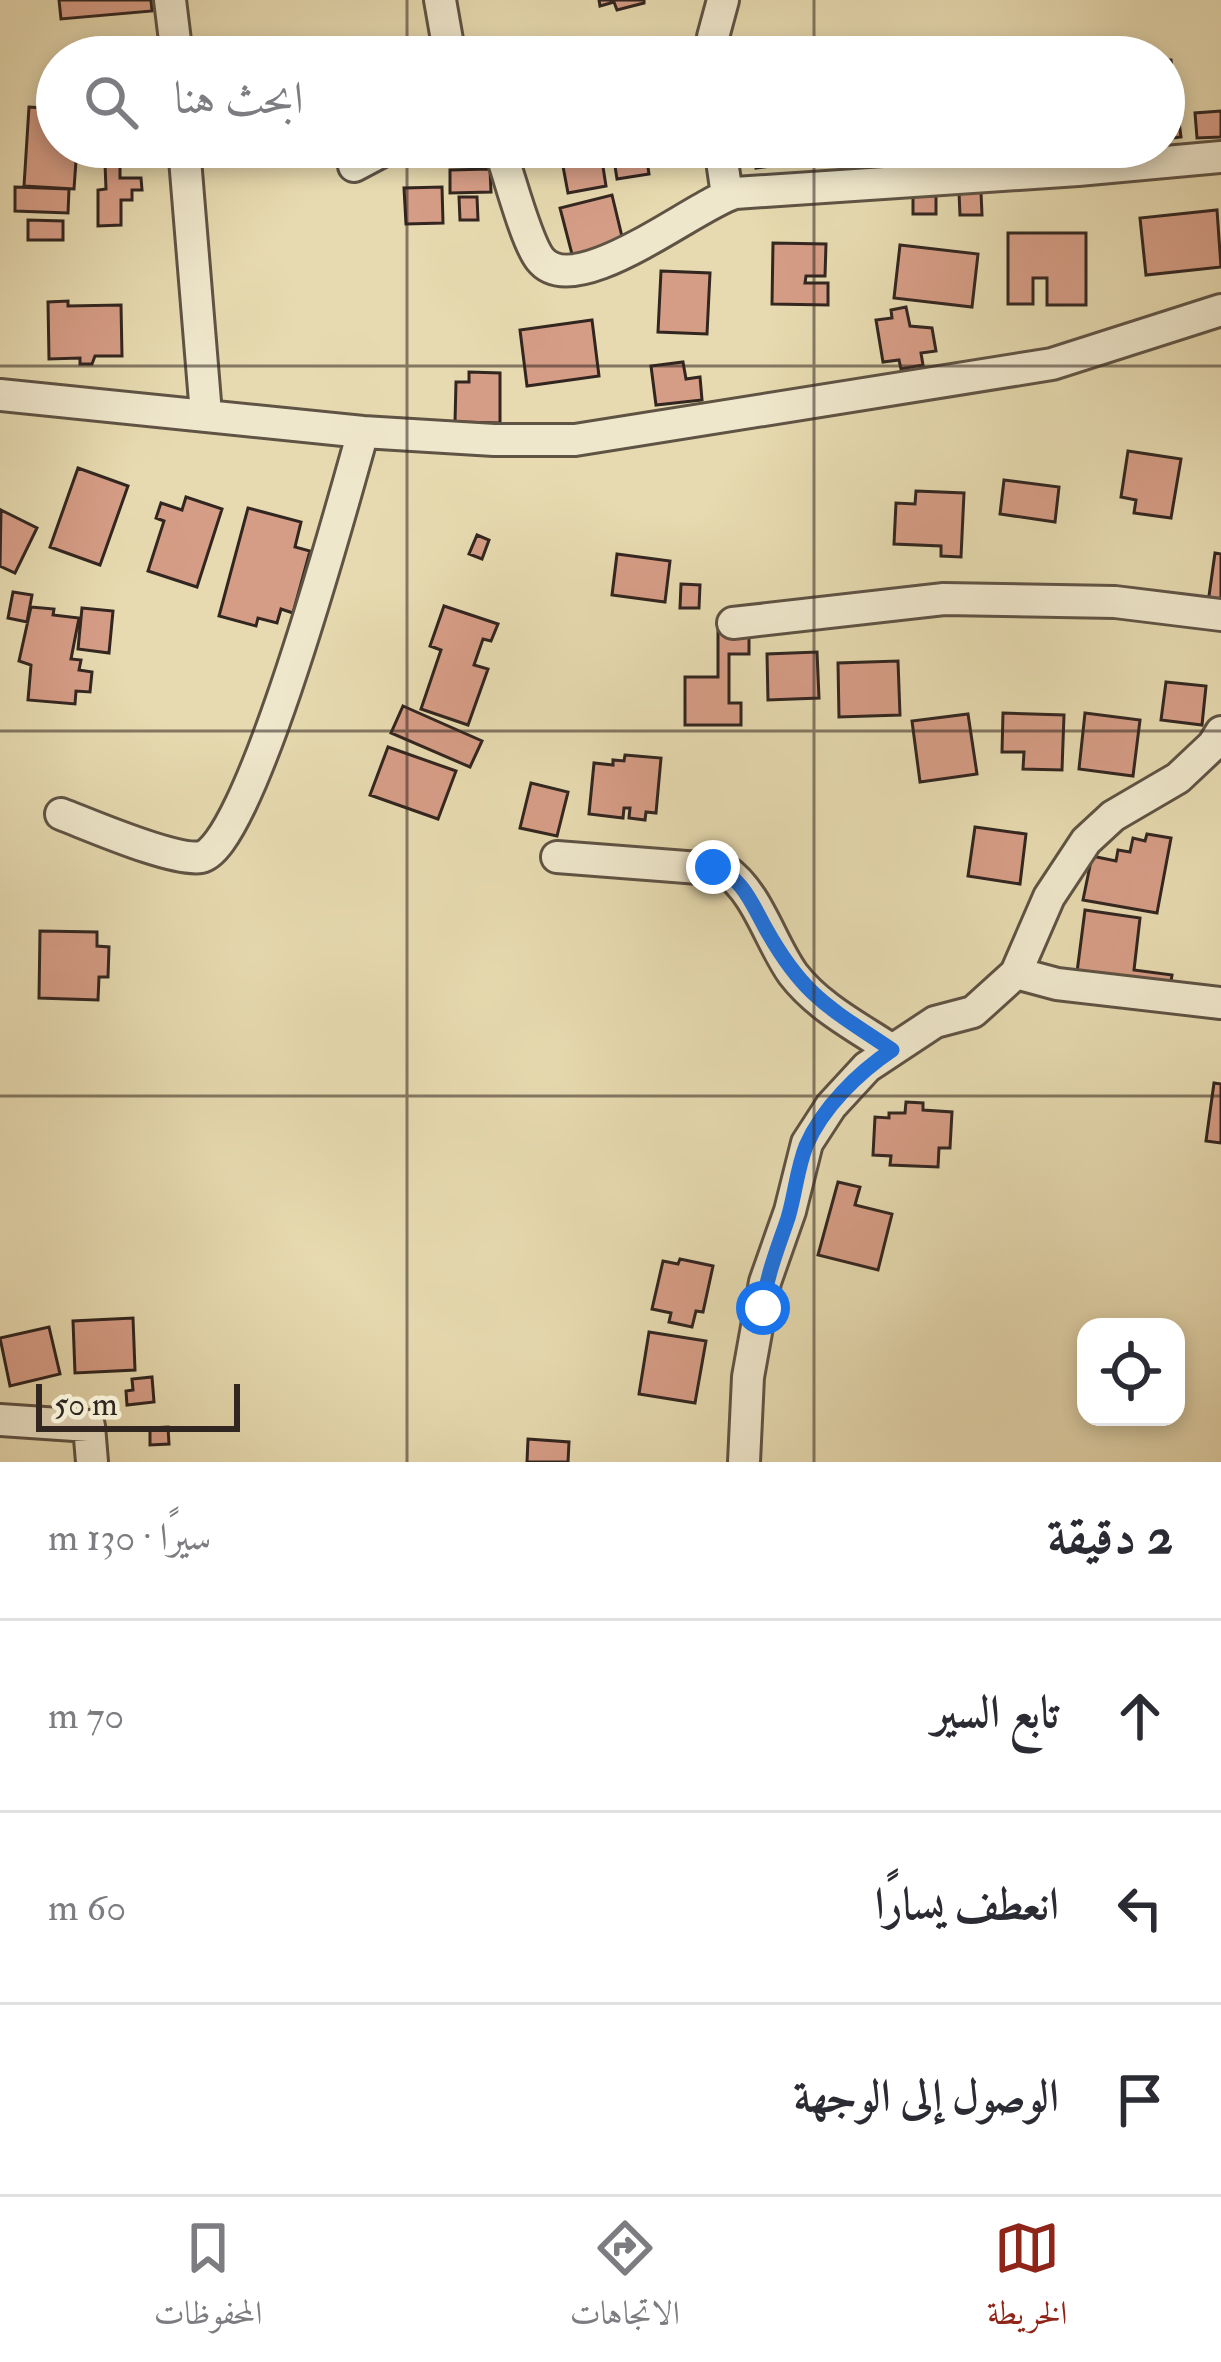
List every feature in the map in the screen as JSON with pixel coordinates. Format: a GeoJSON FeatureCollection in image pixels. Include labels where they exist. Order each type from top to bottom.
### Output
{"type":"FeatureCollection","features":[{"type":"Feature","properties":{"kind":"street"},"geometry":{"type":"LineString","coordinates":[[170,0],[174,36]]}},
{"type":"Feature","properties":{"kind":"street"},"geometry":{"type":"LineString","coordinates":[[440,0],[446,36]]}},
{"type":"Feature","properties":{"kind":"street"},"geometry":{"type":"LineString","coordinates":[[713,36],[723,0]]}},
{"type":"Feature","properties":{"kind":"street"},"geometry":{"type":"LineString","coordinates":[[1185,160],[1221,157]]}},
{"type":"Feature","properties":{"kind":"street"},"geometry":{"type":"LineString","coordinates":[[186,168],[206,414]]}},
{"type":"Feature","properties":{"kind":"street"},"geometry":{"type":"LineString","coordinates":[[506,168],[539,257],[555,268],[593,266],[674,228],[727,195],[1078,168]]}},
{"type":"Feature","properties":{"kind":"street"},"geometry":{"type":"LineString","coordinates":[[723,168],[727,195]]}},
{"type":"Feature","properties":{"kind":"street"},"geometry":{"type":"LineString","coordinates":[[0,395],[363,432],[575,440],[1052,364],[1221,310]]}},
{"type":"Feature","properties":{"kind":"street"},"geometry":{"type":"LineString","coordinates":[[61,814],[178,855],[202,857],[216,849],[234,820],[306,638],[363,432]]}},
{"type":"Feature","properties":{"kind":"street"},"geometry":{"type":"LineString","coordinates":[[734,623],[944,599],[1115,602],[1221,615]]}},
{"type":"Feature","properties":{"kind":"street"},"geometry":{"type":"LineString","coordinates":[[744,1462],[748,1377],[765,1282],[807,1143],[831,1106],[867,1067],[935,1022],[973,1012],[1016,973],[1048,897],[1086,842],[1113,816],[1178,778],[1221,732]]}},
{"type":"Feature","properties":{"kind":"street"},"geometry":{"type":"LineString","coordinates":[[557,857],[724,870],[743,888],[784,960],[813,997],[892,1050]]}},
{"type":"Feature","properties":{"kind":"street"},"geometry":{"type":"LineString","coordinates":[[1016,973],[1057,984],[1221,1003]]}},
{"type":"Feature","properties":{"kind":"street"},"geometry":{"type":"LineString","coordinates":[[0,1420],[89,1426],[92,1462]]}},
{"type":"Feature","properties":{"kind":"building"},"geometry":{"type":"Polygon","coordinates":[[[59,0],[151,0],[152,11],[61,19],[59,0]]]}},
{"type":"Feature","properties":{"kind":"building"},"geometry":{"type":"Polygon","coordinates":[[[599,0],[644,3],[617,10],[614,2],[600,6],[599,0]]]}},
{"type":"Feature","properties":{"kind":"building"},"geometry":{"type":"Polygon","coordinates":[[[29,107],[36,108],[36,168],[76,168],[74,189],[24,186],[29,107]]]}},
{"type":"Feature","properties":{"kind":"building"},"geometry":{"type":"Polygon","coordinates":[[[1221,111],[1221,137],[1197,138],[1195,113],[1221,111]]]}},
{"type":"Feature","properties":{"kind":"building"},"geometry":{"type":"Polygon","coordinates":[[[105,168],[120,168],[120,178],[141,178],[142,190],[132,190],[132,200],[121,200],[121,225],[98,226],[98,190],[106,189],[105,168]]]}},
{"type":"Feature","properties":{"kind":"building"},"geometry":{"type":"Polygon","coordinates":[[[563,168],[603,168],[606,186],[568,193],[563,168]]]}},
{"type":"Feature","properties":{"kind":"building"},"geometry":{"type":"Polygon","coordinates":[[[615,168],[648,168],[649,174],[617,179],[615,168]]]}},
{"type":"Feature","properties":{"kind":"building"},"geometry":{"type":"Polygon","coordinates":[[[490,169],[491,192],[450,193],[450,170],[490,169]]]}},
{"type":"Feature","properties":{"kind":"building"},"geometry":{"type":"Polygon","coordinates":[[[15,187],[69,189],[68,213],[15,211],[15,187]]]}},
{"type":"Feature","properties":{"kind":"building"},"geometry":{"type":"Polygon","coordinates":[[[442,187],[443,223],[406,224],[404,188],[442,187]]]}},
{"type":"Feature","properties":{"kind":"building"},"geometry":{"type":"Polygon","coordinates":[[[959,192],[981,192],[982,215],[960,215],[959,192]]]}},
{"type":"Feature","properties":{"kind":"building"},"geometry":{"type":"Polygon","coordinates":[[[612,195],[624,245],[573,258],[560,208],[612,195]]]}},
{"type":"Feature","properties":{"kind":"building"},"geometry":{"type":"Polygon","coordinates":[[[913,196],[936,196],[936,214],[913,214],[913,196]]]}},
{"type":"Feature","properties":{"kind":"building"},"geometry":{"type":"Polygon","coordinates":[[[459,197],[477,197],[478,220],[460,220],[459,197]]]}},
{"type":"Feature","properties":{"kind":"building"},"geometry":{"type":"Polygon","coordinates":[[[1217,210],[1221,267],[1146,275],[1140,218],[1217,210]]]}},
{"type":"Feature","properties":{"kind":"building"},"geometry":{"type":"Polygon","coordinates":[[[28,220],[63,221],[63,240],[28,240],[28,220]]]}},
{"type":"Feature","properties":{"kind":"building"},"geometry":{"type":"Polygon","coordinates":[[[1008,233],[1086,233],[1086,305],[1047,305],[1047,278],[1033,278],[1033,304],[1008,304],[1008,233]]]}},
{"type":"Feature","properties":{"kind":"building"},"geometry":{"type":"Polygon","coordinates":[[[773,243],[826,244],[825,276],[806,276],[805,283],[828,283],[828,305],[772,304],[773,243]]]}},
{"type":"Feature","properties":{"kind":"building"},"geometry":{"type":"Polygon","coordinates":[[[900,245],[978,254],[972,307],[894,298],[900,245]]]}},
{"type":"Feature","properties":{"kind":"building"},"geometry":{"type":"Polygon","coordinates":[[[661,271],[710,273],[707,334],[658,332],[661,271]]]}},
{"type":"Feature","properties":{"kind":"building"},"geometry":{"type":"Polygon","coordinates":[[[68,301],[68,306],[121,305],[122,356],[95,356],[92,364],[80,364],[80,358],[49,359],[48,302],[68,301]]]}},
{"type":"Feature","properties":{"kind":"building"},"geometry":{"type":"Polygon","coordinates":[[[906,307],[910,326],[932,328],[936,351],[921,353],[923,365],[901,369],[899,360],[883,362],[876,320],[892,318],[891,310],[906,307]]]}},
{"type":"Feature","properties":{"kind":"building"},"geometry":{"type":"Polygon","coordinates":[[[592,320],[599,376],[527,386],[520,330],[592,320]]]}},
{"type":"Feature","properties":{"kind":"building"},"geometry":{"type":"Polygon","coordinates":[[[683,362],[686,379],[700,377],[702,400],[656,405],[651,366],[683,362]]]}},
{"type":"Feature","properties":{"kind":"building"},"geometry":{"type":"Polygon","coordinates":[[[469,372],[500,373],[500,423],[455,422],[456,382],[469,382],[469,372]]]}},
{"type":"Feature","properties":{"kind":"building"},"geometry":{"type":"Polygon","coordinates":[[[1128,451],[1181,459],[1171,518],[1134,513],[1136,500],[1121,497],[1128,451]]]}},
{"type":"Feature","properties":{"kind":"building"},"geometry":{"type":"Polygon","coordinates":[[[78,468],[128,486],[100,565],[50,547],[78,468]]]}},
{"type":"Feature","properties":{"kind":"building"},"geometry":{"type":"Polygon","coordinates":[[[1004,480],[1059,487],[1055,522],[1000,514],[1004,480]]]}},
{"type":"Feature","properties":{"kind":"building"},"geometry":{"type":"Polygon","coordinates":[[[916,491],[964,493],[961,557],[941,556],[941,546],[894,544],[896,503],[915,504],[916,491]]]}},
{"type":"Feature","properties":{"kind":"building"},"geometry":{"type":"Polygon","coordinates":[[[186,497],[222,509],[197,587],[148,571],[164,521],[156,518],[161,503],[182,510],[186,497]]]}},
{"type":"Feature","properties":{"kind":"building"},"geometry":{"type":"Polygon","coordinates":[[[248,508],[301,522],[295,547],[310,551],[293,613],[281,609],[277,623],[258,618],[256,626],[219,616],[248,508]]]}},
{"type":"Feature","properties":{"kind":"building"},"geometry":{"type":"Polygon","coordinates":[[[1,510],[37,528],[15,573],[0,566],[1,510]]]}},
{"type":"Feature","properties":{"kind":"building"},"geometry":{"type":"Polygon","coordinates":[[[477,535],[489,540],[482,559],[469,554],[477,535]]]}},
{"type":"Feature","properties":{"kind":"building"},"geometry":{"type":"Polygon","coordinates":[[[1215,553],[1221,554],[1221,604],[1208,603],[1215,553]]]}},
{"type":"Feature","properties":{"kind":"building"},"geometry":{"type":"Polygon","coordinates":[[[617,554],[670,561],[665,602],[612,595],[617,554]]]}},
{"type":"Feature","properties":{"kind":"building"},"geometry":{"type":"Polygon","coordinates":[[[681,584],[700,585],[699,608],[680,608],[681,584]]]}},
{"type":"Feature","properties":{"kind":"building"},"geometry":{"type":"Polygon","coordinates":[[[13,592],[32,595],[27,622],[8,618],[13,592]]]}},
{"type":"Feature","properties":{"kind":"building"},"geometry":{"type":"Polygon","coordinates":[[[444,606],[498,624],[491,641],[483,639],[474,665],[488,669],[468,725],[421,709],[441,650],[430,646],[444,606]]]}},
{"type":"Feature","properties":{"kind":"building"},"geometry":{"type":"Polygon","coordinates":[[[31,607],[79,618],[71,659],[81,660],[79,670],[92,672],[90,692],[76,691],[75,704],[28,700],[31,665],[19,661],[31,607]]]}},
{"type":"Feature","properties":{"kind":"building"},"geometry":{"type":"Polygon","coordinates":[[[82,608],[113,611],[109,653],[78,649],[82,608]]]}},
{"type":"Feature","properties":{"kind":"building"},"geometry":{"type":"Polygon","coordinates":[[[718,627],[749,627],[749,654],[729,654],[729,703],[741,703],[741,725],[685,725],[685,677],[718,677],[718,627]]]}},
{"type":"Feature","properties":{"kind":"building"},"geometry":{"type":"Polygon","coordinates":[[[817,652],[819,698],[768,700],[767,654],[817,652]]]}},
{"type":"Feature","properties":{"kind":"building"},"geometry":{"type":"Polygon","coordinates":[[[898,661],[900,715],[839,717],[838,663],[898,661]]]}},
{"type":"Feature","properties":{"kind":"building"},"geometry":{"type":"Polygon","coordinates":[[[1166,682],[1206,686],[1202,725],[1161,720],[1166,682]]]}},
{"type":"Feature","properties":{"kind":"building"},"geometry":{"type":"Polygon","coordinates":[[[403,706],[482,741],[470,767],[391,733],[403,706]]]}},
{"type":"Feature","properties":{"kind":"building"},"geometry":{"type":"Polygon","coordinates":[[[1003,713],[1064,715],[1062,770],[1023,769],[1024,752],[1002,752],[1003,713]]]}},
{"type":"Feature","properties":{"kind":"building"},"geometry":{"type":"Polygon","coordinates":[[[1085,713],[1140,720],[1133,776],[1079,769],[1085,713]]]}},
{"type":"Feature","properties":{"kind":"building"},"geometry":{"type":"Polygon","coordinates":[[[968,714],[977,774],[920,782],[912,721],[968,714]]]}},
{"type":"Feature","properties":{"kind":"building"},"geometry":{"type":"Polygon","coordinates":[[[388,747],[456,771],[438,819],[370,795],[388,747]]]}},
{"type":"Feature","properties":{"kind":"building"},"geometry":{"type":"Polygon","coordinates":[[[625,755],[661,758],[656,813],[646,812],[645,820],[629,818],[630,808],[624,808],[623,818],[589,814],[594,763],[613,765],[613,760],[624,761],[625,755]]]}},
{"type":"Feature","properties":{"kind":"building"},"geometry":{"type":"Polygon","coordinates":[[[531,783],[568,792],[557,836],[520,828],[531,783]]]}},
{"type":"Feature","properties":{"kind":"building"},"geometry":{"type":"Polygon","coordinates":[[[975,827],[1026,834],[1020,884],[968,876],[975,827]]]}},
{"type":"Feature","properties":{"kind":"building"},"geometry":{"type":"Polygon","coordinates":[[[1147,834],[1171,838],[1157,913],[1083,900],[1092,856],[1116,861],[1118,850],[1130,852],[1133,838],[1145,841],[1147,834]]]}},
{"type":"Feature","properties":{"kind":"building"},"geometry":{"type":"Polygon","coordinates":[[[1085,910],[1140,918],[1134,970],[1172,975],[1169,993],[1076,980],[1085,910]]]}},
{"type":"Feature","properties":{"kind":"building"},"geometry":{"type":"Polygon","coordinates":[[[40,931],[97,932],[97,946],[109,947],[108,977],[99,977],[98,1000],[39,998],[40,931]]]}},
{"type":"Feature","properties":{"kind":"building"},"geometry":{"type":"Polygon","coordinates":[[[1214,1083],[1221,1084],[1221,1143],[1206,1141],[1214,1083]]]}},
{"type":"Feature","properties":{"kind":"building"},"geometry":{"type":"Polygon","coordinates":[[[906,1102],[923,1103],[923,1110],[952,1112],[950,1148],[939,1148],[938,1167],[890,1165],[891,1156],[873,1155],[875,1117],[905,1113],[906,1102]]]}},
{"type":"Feature","properties":{"kind":"building"},"geometry":{"type":"Polygon","coordinates":[[[838,1182],[860,1187],[855,1205],[892,1214],[878,1270],[818,1255],[838,1182]]]}},
{"type":"Feature","properties":{"kind":"building"},"geometry":{"type":"Polygon","coordinates":[[[680,1259],[713,1266],[703,1312],[696,1311],[692,1327],[669,1322],[671,1313],[652,1309],[663,1261],[678,1264],[680,1259]]]}},
{"type":"Feature","properties":{"kind":"building"},"geometry":{"type":"Polygon","coordinates":[[[133,1318],[135,1370],[75,1373],[73,1321],[133,1318]]]}},
{"type":"Feature","properties":{"kind":"building"},"geometry":{"type":"Polygon","coordinates":[[[49,1327],[60,1374],[10,1386],[0,1338],[49,1327]]]}},
{"type":"Feature","properties":{"kind":"building"},"geometry":{"type":"Polygon","coordinates":[[[649,1332],[706,1341],[695,1403],[639,1394],[649,1332]]]}},
{"type":"Feature","properties":{"kind":"building"},"geometry":{"type":"Polygon","coordinates":[[[152,1377],[154,1402],[127,1405],[126,1391],[133,1390],[132,1379],[152,1377]]]}},
{"type":"Feature","properties":{"kind":"building"},"geometry":{"type":"Polygon","coordinates":[[[168,1427],[169,1444],[150,1445],[150,1428],[168,1427]]]}},
{"type":"Feature","properties":{"kind":"building"},"geometry":{"type":"Polygon","coordinates":[[[528,1439],[569,1442],[568,1462],[527,1462],[528,1439]]]}},
{"type":"Feature","properties":{"kind":"route"},"geometry":{"type":"LineString","coordinates":[[713,867],[734,877],[743,888],[784,960],[813,997],[892,1050],[867,1067],[831,1106],[807,1143],[765,1282],[763,1308]]}}]}
